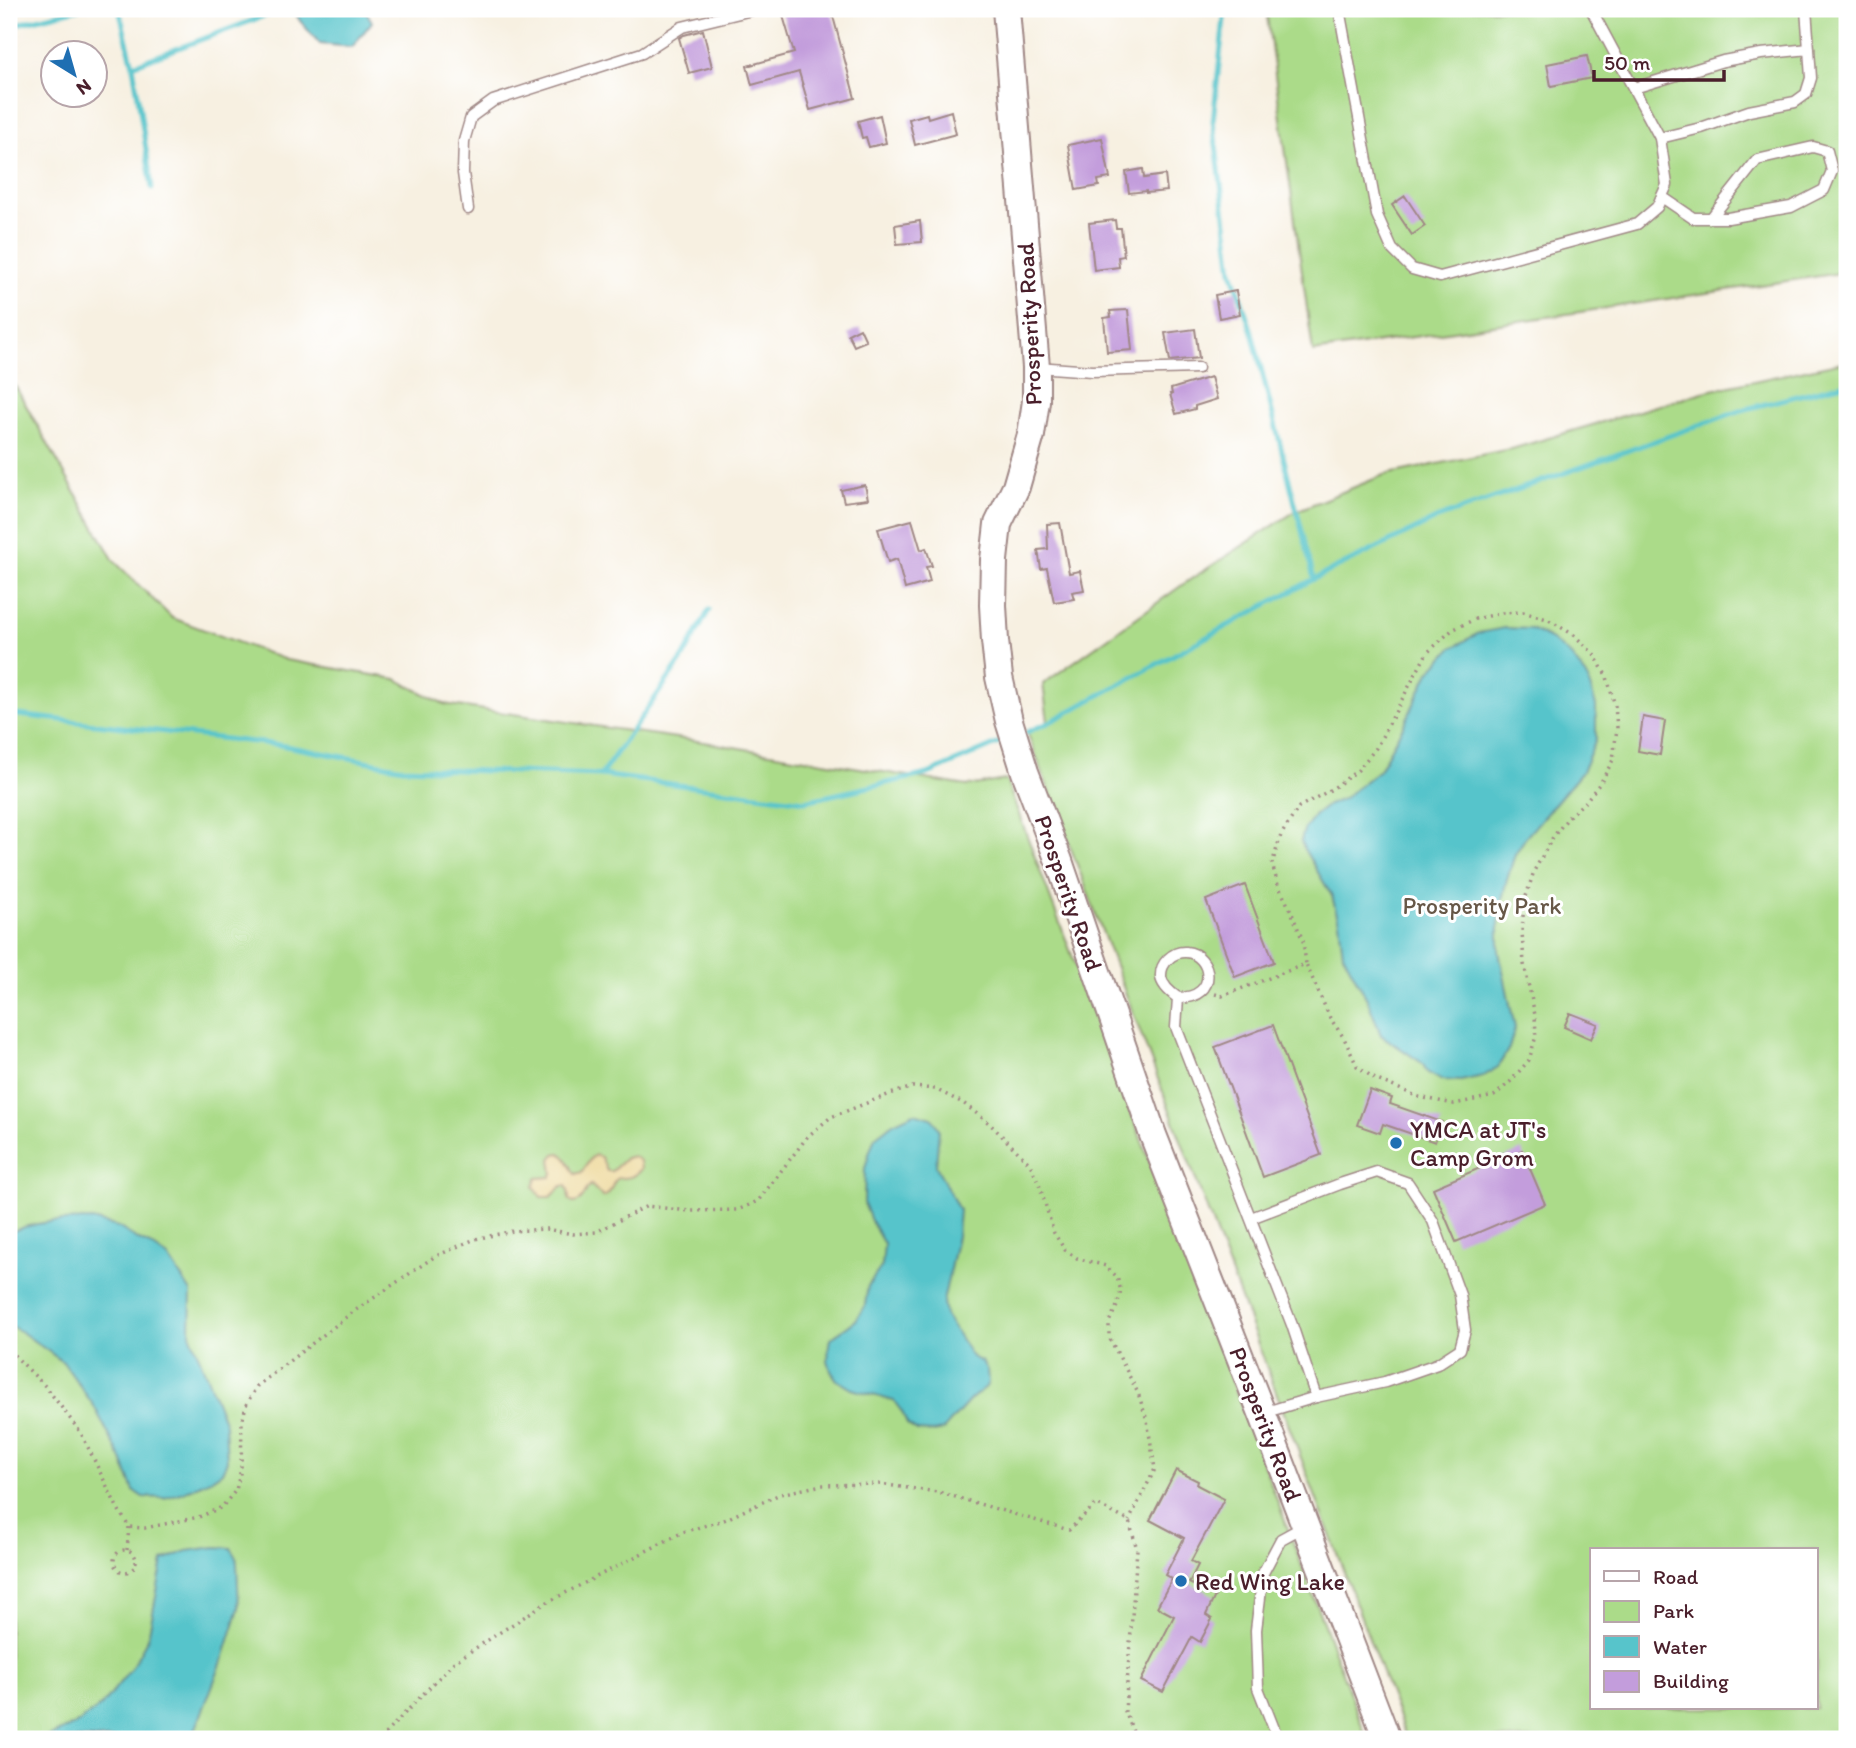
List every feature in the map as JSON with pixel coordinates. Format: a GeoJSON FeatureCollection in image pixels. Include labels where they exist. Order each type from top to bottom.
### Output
{"type":"FeatureCollection","features":[{"type":"Feature","properties":{"kind":"street","name":"Prosperity Road"},"geometry":{"type":"LineString","coordinates":[[1006,9],[1036,367],[1036,401],[1031,435],[1016,487],[998,524],[994,560],[995,641],[1006,710],[1025,772],[1059,861],[1153,1135],[1387,1739]]}},
{"type":"Feature","properties":{"kind":"lane"},"geometry":{"type":"LineString","coordinates":[[468,209],[463,173],[464,141],[471,117],[492,101],[642,53],[682,27],[756,9]]}},
{"type":"Feature","properties":{"kind":"lane"},"geometry":{"type":"LineString","coordinates":[[1339,9],[1377,215],[1392,249],[1412,269],[1440,277],[1637,224],[1657,207],[1667,185],[1660,138],[1591,9]]}},
{"type":"Feature","properties":{"kind":"lane"},"geometry":{"type":"LineString","coordinates":[[1660,138],[1701,128],[1749,111],[1795,102],[1806,94],[1811,78],[1807,9]]}},
{"type":"Feature","properties":{"kind":"lane"},"geometry":{"type":"LineString","coordinates":[[1634,88],[1723,61],[1809,49]]}},
{"type":"Feature","properties":{"kind":"lane"},"geometry":{"type":"LineString","coordinates":[[1662,197],[1693,218],[1712,218],[1728,218],[1791,207],[1824,190],[1832,171],[1827,151],[1813,148],[1757,160],[1712,218]]}},
{"type":"Feature","properties":{"kind":"lane"},"geometry":{"type":"LineString","coordinates":[[1036,367],[1092,371],[1198,368]]}},
{"type":"Feature","properties":{"kind":"lane"},"geometry":{"type":"LineString","coordinates":[[1185,952],[1197,955],[1205,965],[1208,979],[1202,992],[1191,998],[1178,998],[1167,989],[1161,977],[1163,965],[1174,954],[1185,952]]}},
{"type":"Feature","properties":{"kind":"lane"},"geometry":{"type":"LineString","coordinates":[[1178,998],[1176,1027],[1292,1325],[1316,1397]]}},
{"type":"Feature","properties":{"kind":"lane"},"geometry":{"type":"LineString","coordinates":[[1251,1218],[1377,1172],[1408,1182],[1433,1221],[1460,1295],[1465,1330],[1460,1349],[1437,1364],[1385,1382],[1316,1397],[1262,1413]]}},
{"type":"Feature","properties":{"kind":"lane"},"geometry":{"type":"LineString","coordinates":[[1278,1739],[1258,1688],[1256,1630],[1263,1573],[1281,1539],[1305,1526]]}},
{"type":"Feature","properties":{"kind":"path"},"geometry":{"type":"LineString","coordinates":[[1523,612],[1548,619],[1574,635],[1594,654],[1607,677],[1615,706],[1617,728],[1613,760],[1601,782],[1553,837],[1534,871],[1524,903],[1521,931],[1536,1036],[1529,1060],[1523,1068],[1494,1096],[1454,1104],[1419,1097],[1375,1079],[1357,1066],[1344,1038],[1330,1018],[1306,964],[1303,941],[1278,885],[1272,864],[1282,835],[1299,807],[1332,789],[1357,770],[1376,748],[1427,653],[1452,630],[1475,618],[1523,612]]}},
{"type":"Feature","properties":{"kind":"path"},"geometry":{"type":"LineString","coordinates":[[1202,992],[1222,996],[1306,964]]}},
{"type":"Feature","properties":{"kind":"path"},"geometry":{"type":"LineString","coordinates":[[129,1527],[145,1528],[199,1517],[222,1507],[236,1490],[241,1469],[242,1423],[246,1405],[257,1386],[353,1312],[434,1257],[475,1239],[513,1231],[546,1229],[573,1234],[596,1233],[647,1206],[690,1211],[738,1210],[758,1201],[808,1136],[831,1117],[914,1087],[934,1089],[963,1103],[989,1123],[1030,1164],[1054,1233],[1065,1250],[1077,1258],[1106,1266],[1117,1277],[1121,1290],[1109,1322],[1109,1337],[1138,1393],[1147,1420],[1155,1469],[1129,1521],[1137,1549],[1125,1711],[1136,1739]]}},
{"type":"Feature","properties":{"kind":"path"},"geometry":{"type":"LineString","coordinates":[[9,1350],[46,1387],[81,1433],[129,1527],[127,1550]]}},
{"type":"Feature","properties":{"kind":"path"},"geometry":{"type":"LineString","coordinates":[[380,1739],[454,1662],[544,1604],[683,1532],[724,1520],[780,1494],[822,1485],[879,1484],[938,1492],[1069,1530],[1096,1504],[1129,1521]]}},
{"type":"Feature","properties":{"kind":"path"},"geometry":{"type":"LineString","coordinates":[[127,1550],[135,1556],[136,1563],[129,1571],[122,1571],[116,1567],[114,1560],[117,1554],[127,1550]]}},
{"type":"Feature","properties":{"kind":"green space"},"geometry":{"type":"Polygon","coordinates":[[[1266,9],[1847,9],[1847,272],[1313,352],[1266,9]]]}},
{"type":"Feature","properties":{"kind":"green space","name":"Prosperity Park"},"geometry":{"type":"Polygon","coordinates":[[[1847,361],[1847,1739],[1407,1739],[1027,732],[1048,722],[1043,684],[1185,583],[1296,511],[1384,475],[1515,448],[1703,392],[1847,361]]]}},
{"type":"Feature","properties":{"kind":"green space"},"geometry":{"type":"Polygon","coordinates":[[[9,367],[14,384],[114,561],[172,618],[286,660],[396,679],[444,704],[704,742],[967,786],[1006,780],[1367,1739],[9,1739],[9,367]]]}},
{"type":"Feature","properties":{"kind":"sand"},"geometry":{"type":"Polygon","coordinates":[[[560,1153],[575,1174],[582,1172],[595,1155],[601,1157],[607,1171],[612,1171],[626,1158],[633,1156],[640,1161],[641,1169],[631,1177],[618,1178],[603,1197],[591,1185],[582,1198],[573,1203],[569,1200],[566,1186],[562,1186],[551,1197],[541,1197],[534,1187],[537,1178],[551,1177],[551,1159],[560,1153]]]}},
{"type":"Feature","properties":{"kind":"water"},"geometry":{"type":"Polygon","coordinates":[[[293,9],[365,9],[372,22],[352,47],[320,44],[293,9]]]}},
{"type":"Feature","properties":{"kind":"water"},"geometry":{"type":"Polygon","coordinates":[[[1505,628],[1531,629],[1552,640],[1571,656],[1587,677],[1596,706],[1596,739],[1582,772],[1526,837],[1515,854],[1506,883],[1499,912],[1499,952],[1515,1028],[1509,1048],[1498,1067],[1483,1076],[1461,1081],[1441,1080],[1428,1073],[1422,1063],[1381,1035],[1368,1001],[1343,954],[1332,896],[1301,841],[1304,830],[1314,816],[1328,805],[1343,799],[1379,770],[1429,672],[1452,648],[1479,633],[1505,628]]]}},
{"type":"Feature","properties":{"kind":"water"},"geometry":{"type":"Polygon","coordinates":[[[914,1113],[932,1118],[939,1129],[936,1166],[959,1210],[957,1236],[943,1302],[945,1315],[972,1357],[982,1362],[987,1370],[988,1382],[943,1430],[933,1432],[917,1431],[907,1424],[894,1401],[852,1389],[837,1380],[828,1360],[832,1338],[856,1320],[865,1305],[868,1286],[882,1266],[884,1244],[864,1203],[865,1168],[869,1154],[875,1137],[893,1123],[914,1113]]]}},
{"type":"Feature","properties":{"kind":"water"},"geometry":{"type":"Polygon","coordinates":[[[92,1220],[118,1227],[168,1257],[191,1292],[190,1333],[225,1424],[227,1461],[222,1472],[210,1480],[164,1498],[143,1497],[134,1491],[122,1460],[94,1406],[63,1362],[9,1325],[9,1233],[39,1223],[92,1220]]]}},
{"type":"Feature","properties":{"kind":"water"},"geometry":{"type":"Polygon","coordinates":[[[231,1548],[236,1556],[239,1608],[224,1656],[196,1728],[189,1739],[43,1739],[77,1724],[102,1705],[131,1669],[148,1638],[163,1561],[187,1551],[231,1548]]]}},
{"type":"Feature","properties":{"kind":"building"},"geometry":{"type":"Polygon","coordinates":[[[781,9],[831,9],[855,98],[810,110],[799,72],[752,85],[747,66],[794,53],[781,9]]]}},
{"type":"Feature","properties":{"kind":"building"},"geometry":{"type":"Polygon","coordinates":[[[703,30],[712,67],[689,73],[679,38],[703,30]]]}},
{"type":"Feature","properties":{"kind":"building"},"geometry":{"type":"Polygon","coordinates":[[[1587,56],[1592,78],[1551,86],[1547,64],[1587,56]]]}},
{"type":"Feature","properties":{"kind":"building"},"geometry":{"type":"Polygon","coordinates":[[[951,111],[956,134],[915,145],[909,119],[927,114],[928,118],[951,111]]]}},
{"type":"Feature","properties":{"kind":"building"},"geometry":{"type":"Polygon","coordinates":[[[880,115],[886,143],[869,147],[866,137],[862,138],[858,121],[880,115]]]}},
{"type":"Feature","properties":{"kind":"building"},"geometry":{"type":"Polygon","coordinates":[[[1102,138],[1110,178],[1098,180],[1099,186],[1076,190],[1068,145],[1102,138]]]}},
{"type":"Feature","properties":{"kind":"building"},"geometry":{"type":"Polygon","coordinates":[[[1143,169],[1144,178],[1165,175],[1167,191],[1129,193],[1126,172],[1143,169]]]}},
{"type":"Feature","properties":{"kind":"building"},"geometry":{"type":"Polygon","coordinates":[[[1405,196],[1425,226],[1412,235],[1392,205],[1405,196]]]}},
{"type":"Feature","properties":{"kind":"building"},"geometry":{"type":"Polygon","coordinates":[[[1115,220],[1116,228],[1121,228],[1124,256],[1118,257],[1119,267],[1094,270],[1089,223],[1115,220]]]}},
{"type":"Feature","properties":{"kind":"building"},"geometry":{"type":"Polygon","coordinates":[[[920,221],[922,242],[897,244],[895,225],[920,221]]]}},
{"type":"Feature","properties":{"kind":"building"},"geometry":{"type":"Polygon","coordinates":[[[1236,291],[1240,314],[1219,318],[1215,295],[1236,291]]]}},
{"type":"Feature","properties":{"kind":"building"},"geometry":{"type":"Polygon","coordinates":[[[1128,310],[1132,350],[1107,352],[1104,318],[1111,317],[1110,311],[1128,310]]]}},
{"type":"Feature","properties":{"kind":"building"},"geometry":{"type":"Polygon","coordinates":[[[860,328],[866,341],[854,346],[848,334],[860,328]]]}},
{"type":"Feature","properties":{"kind":"building"},"geometry":{"type":"Polygon","coordinates":[[[1195,329],[1199,358],[1170,361],[1165,333],[1195,329]]]}},
{"type":"Feature","properties":{"kind":"building"},"geometry":{"type":"Polygon","coordinates":[[[1211,377],[1217,399],[1176,414],[1171,389],[1211,377]]]}},
{"type":"Feature","properties":{"kind":"building"},"geometry":{"type":"Polygon","coordinates":[[[865,485],[868,499],[844,502],[841,490],[865,485]]]}},
{"type":"Feature","properties":{"kind":"building"},"geometry":{"type":"Polygon","coordinates":[[[912,520],[921,550],[926,548],[932,566],[926,567],[930,582],[905,589],[897,559],[888,562],[878,529],[912,520]]]}},
{"type":"Feature","properties":{"kind":"building"},"geometry":{"type":"Polygon","coordinates":[[[1060,523],[1069,573],[1080,571],[1084,590],[1072,592],[1074,599],[1054,602],[1047,568],[1041,569],[1038,550],[1048,549],[1047,524],[1060,523]]]}},
{"type":"Feature","properties":{"kind":"building"},"geometry":{"type":"Polygon","coordinates":[[[1643,717],[1665,721],[1660,755],[1638,751],[1643,717]]]}},
{"type":"Feature","properties":{"kind":"building"},"geometry":{"type":"Polygon","coordinates":[[[1245,885],[1274,962],[1235,977],[1206,900],[1245,885]]]}},
{"type":"Feature","properties":{"kind":"building"},"geometry":{"type":"Polygon","coordinates":[[[1570,1013],[1598,1024],[1591,1039],[1564,1027],[1570,1013]]]}},
{"type":"Feature","properties":{"kind":"building"},"geometry":{"type":"Polygon","coordinates":[[[1273,1025],[1321,1155],[1263,1177],[1215,1047],[1273,1025]]]}},
{"type":"Feature","properties":{"kind":"building"},"geometry":{"type":"Polygon","coordinates":[[[1370,1090],[1392,1098],[1390,1104],[1442,1122],[1435,1142],[1383,1124],[1380,1133],[1357,1125],[1370,1090]]]}},
{"type":"Feature","properties":{"kind":"building"},"geometry":{"type":"Polygon","coordinates":[[[1522,1150],[1545,1204],[1456,1242],[1433,1188],[1522,1150]]]}},
{"type":"Feature","properties":{"kind":"building","name":"Red Wing Lake"},"geometry":{"type":"Polygon","coordinates":[[[1176,1470],[1224,1499],[1191,1561],[1198,1565],[1189,1583],[1215,1596],[1206,1615],[1212,1619],[1200,1642],[1192,1637],[1163,1692],[1141,1681],[1174,1616],[1157,1607],[1172,1579],[1165,1575],[1184,1538],[1150,1520],[1176,1470]]]}},
{"type":"Feature","properties":{"kind":"waterway"},"geometry":{"type":"LineString","coordinates":[[9,26],[78,9]]}},
{"type":"Feature","properties":{"kind":"waterway"},"geometry":{"type":"LineString","coordinates":[[119,9],[133,65],[152,188]]}},
{"type":"Feature","properties":{"kind":"waterway"},"geometry":{"type":"LineString","coordinates":[[133,65],[283,9]]}},
{"type":"Feature","properties":{"kind":"waterway"},"geometry":{"type":"LineString","coordinates":[[1225,9],[1213,121],[1232,271],[1252,332],[1314,579]]}},
{"type":"Feature","properties":{"kind":"waterway"},"geometry":{"type":"LineString","coordinates":[[1027,732],[1314,579],[1438,518],[1742,410],[1847,383]]}},
{"type":"Feature","properties":{"kind":"waterway"},"geometry":{"type":"LineString","coordinates":[[601,775],[683,658],[709,610]]}},
{"type":"Feature","properties":{"kind":"waterway"},"geometry":{"type":"LineString","coordinates":[[9,714],[280,745],[403,768],[601,775],[805,801],[928,774],[999,743]]}},
{"type":"Feature","properties":{"kind":"place","name":"YMCA at JT's Camp Grom"},"geometry":{"type":"Point","coordinates":[1396,1143]}},
{"type":"Feature","properties":{"kind":"place","name":"Red Wing Lake"},"geometry":{"type":"Point","coordinates":[1181,1581]}}]}
